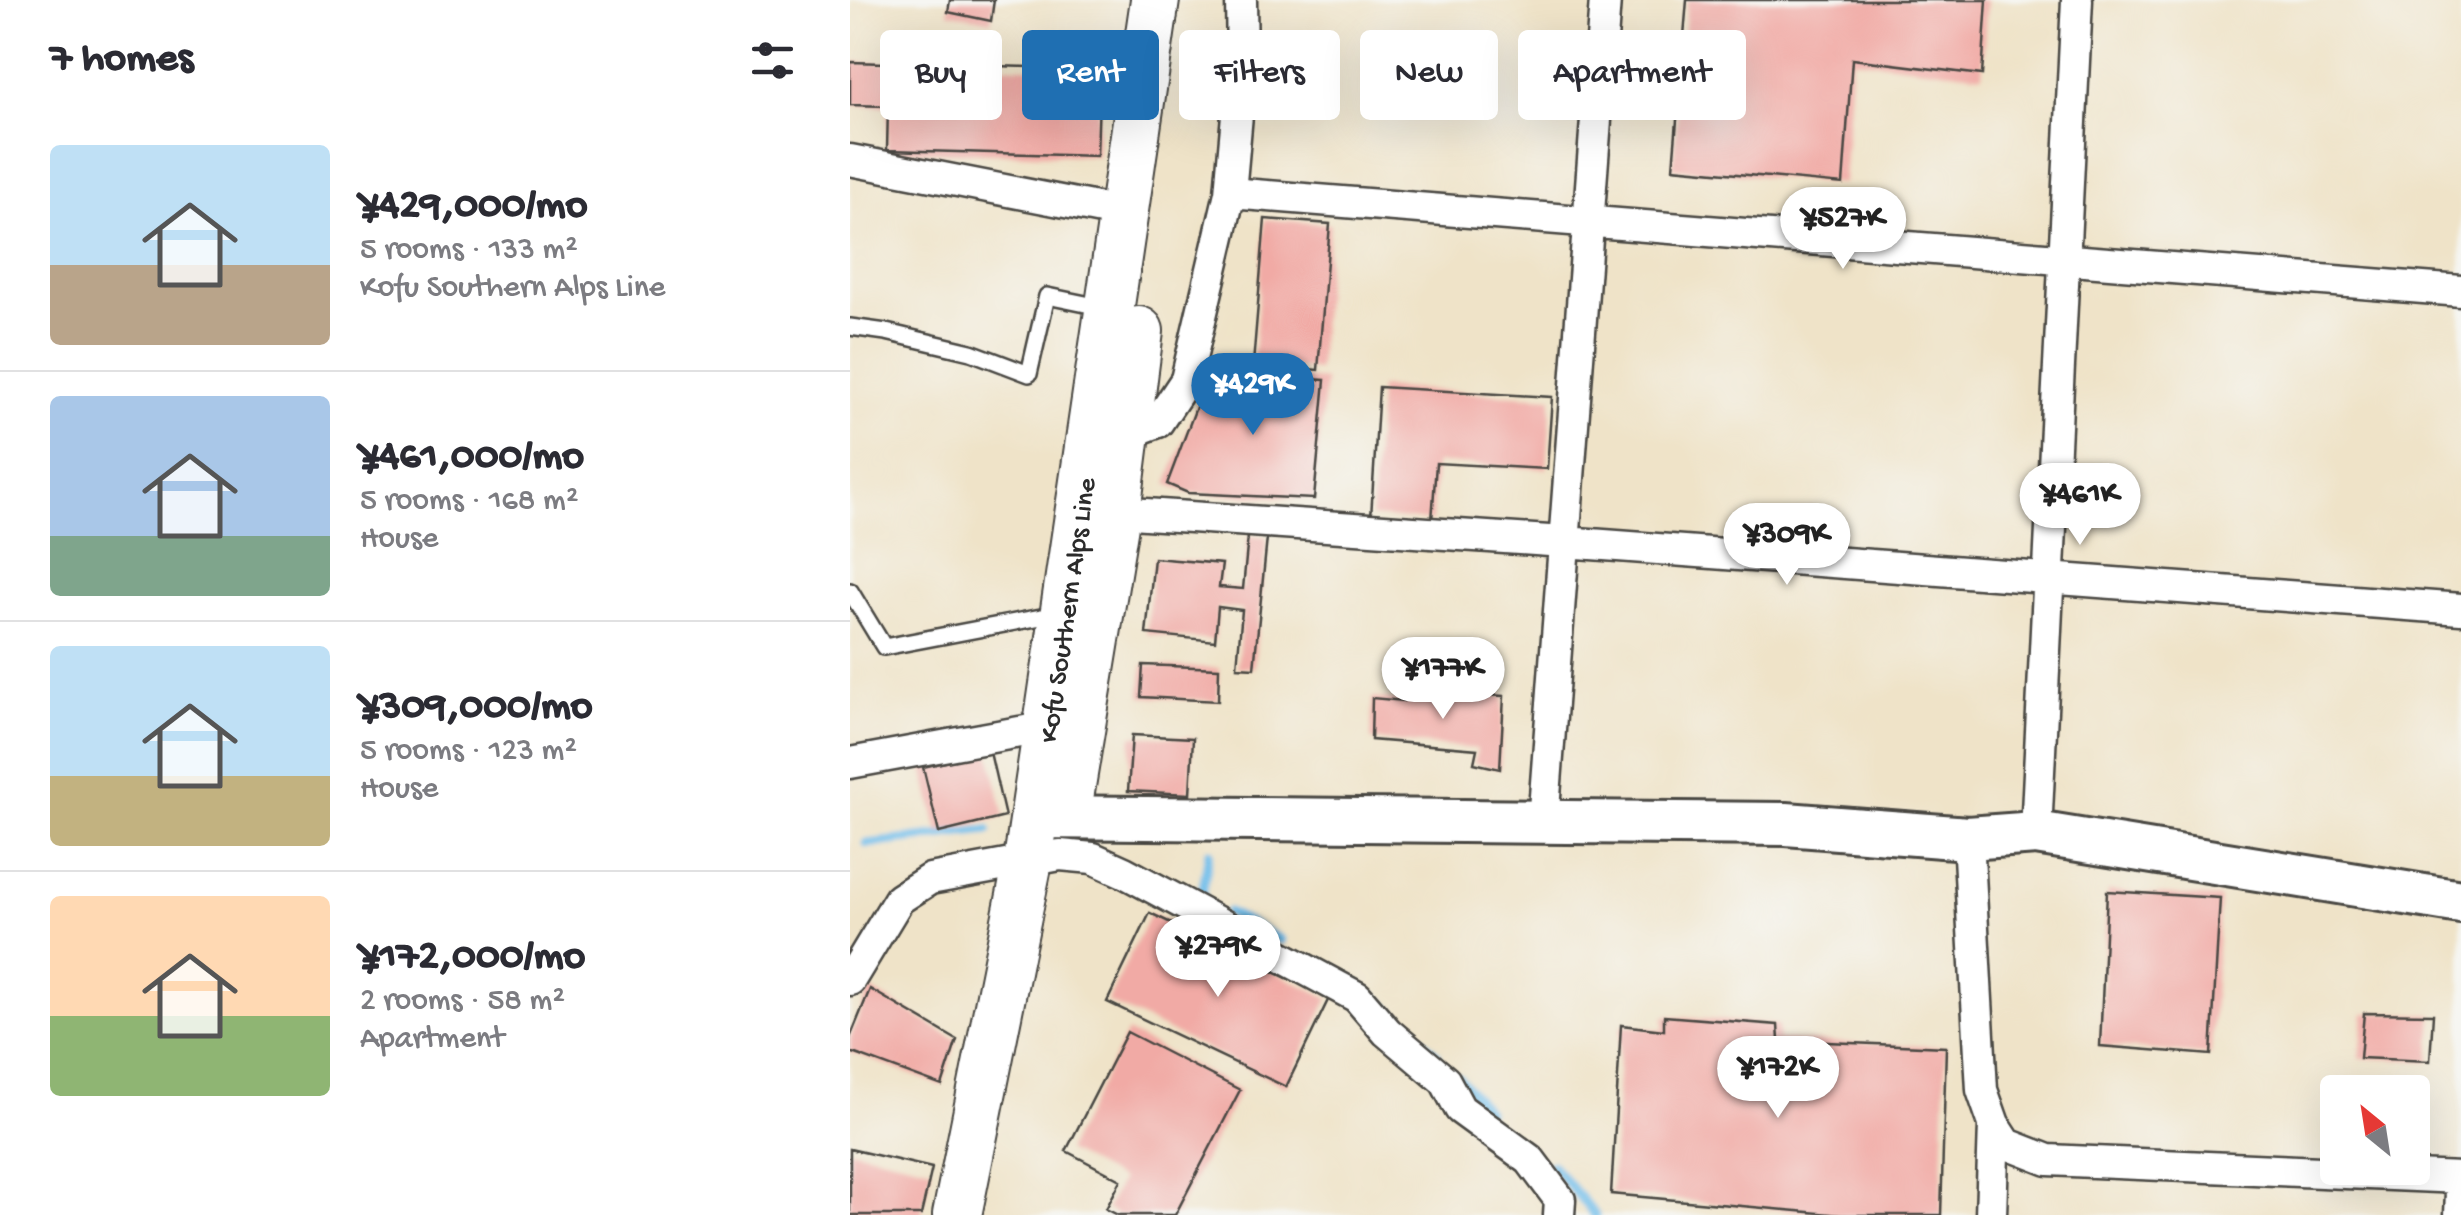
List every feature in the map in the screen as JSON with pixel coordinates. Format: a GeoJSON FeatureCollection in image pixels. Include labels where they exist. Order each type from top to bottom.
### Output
{"type":"FeatureCollection","features":[{"type":"Feature","properties":{"kind":"main road","name":"Kofu Southern Alps Line"},"geometry":{"type":"LineString","coordinates":[[988,1215],[1047,837],[1046,727],[1154,0]]}},
{"type":"Feature","properties":{"kind":"main road","name":"Kofu Southern Alps Line"},"geometry":{"type":"LineString","coordinates":[[957,1215],[1047,837],[1116,512],[1179,0]]}},
{"type":"Feature","properties":{"kind":"street"},"geometry":{"type":"LineString","coordinates":[[1126,434],[1158,422],[1186,380],[1230,192],[1242,59],[1241,0]]}},
{"type":"Feature","properties":{"kind":"street"},"geometry":{"type":"LineString","coordinates":[[1543,823],[1605,0]]}},
{"type":"Feature","properties":{"kind":"street"},"geometry":{"type":"LineString","coordinates":[[2036,833],[2077,0]]}},
{"type":"Feature","properties":{"kind":"street"},"geometry":{"type":"LineString","coordinates":[[850,160],[1122,212]]}},
{"type":"Feature","properties":{"kind":"street"},"geometry":{"type":"LineString","coordinates":[[1230,192],[2461,291]]}},
{"type":"Feature","properties":{"kind":"street"},"geometry":{"type":"LineString","coordinates":[[1116,512],[2461,609]]}},
{"type":"Feature","properties":{"kind":"street"},"geometry":{"type":"LineString","coordinates":[[850,763],[1046,727]]}},
{"type":"Feature","properties":{"kind":"street"},"geometry":{"type":"LineString","coordinates":[[850,980],[899,899],[930,879],[1047,837],[1543,823],[1786,824],[1968,838],[2036,833],[2461,902]]}},
{"type":"Feature","properties":{"kind":"street"},"geometry":{"type":"LineString","coordinates":[[1047,837],[1124,872],[1357,997],[1386,1032],[1445,1082],[1460,1109],[1530,1160],[1560,1200],[1559,1215]]}},
{"type":"Feature","properties":{"kind":"street"},"geometry":{"type":"LineString","coordinates":[[1968,838],[1982,1090],[1994,1124],[2008,1144],[2048,1160],[2461,1178]]}},
{"type":"Feature","properties":{"kind":"street"},"geometry":{"type":"LineString","coordinates":[[1990,1215],[1994,1124]]}},
{"type":"Feature","properties":{"kind":"street"},"geometry":{"type":"LineString","coordinates":[[2460,1215],[2461,1190]]}},
{"type":"Feature","properties":{"kind":"lane"},"geometry":{"type":"LineString","coordinates":[[850,327],[971,352],[1029,374],[1047,296],[1109,309]]}},
{"type":"Feature","properties":{"kind":"lane"},"geometry":{"type":"LineString","coordinates":[[850,591],[884,647],[1066,612]]}},
{"type":"Feature","properties":{"kind":"building"},"geometry":{"type":"Polygon","coordinates":[[[950,0],[994,0],[991,21],[948,12],[950,0]]]}},
{"type":"Feature","properties":{"kind":"building"},"geometry":{"type":"Polygon","coordinates":[[[1687,0],[1987,0],[1982,75],[1852,59],[1843,184],[1673,168],[1677,120],[1746,120],[1746,30],[1684,30],[1687,0]]]}},
{"type":"Feature","properties":{"kind":"building"},"geometry":{"type":"Polygon","coordinates":[[[850,62],[880,63],[880,106],[850,105],[850,62]]]}},
{"type":"Feature","properties":{"kind":"building"},"geometry":{"type":"Polygon","coordinates":[[[1002,66],[1022,67],[1022,120],[1098,120],[1097,156],[887,150],[888,120],[1002,120],[1002,66]]]}},
{"type":"Feature","properties":{"kind":"building"},"geometry":{"type":"Polygon","coordinates":[[[1265,219],[1330,224],[1318,370],[1253,364],[1265,219]]]}},
{"type":"Feature","properties":{"kind":"building"},"geometry":{"type":"Polygon","coordinates":[[[1209,373],[1325,380],[1314,499],[1188,493],[1167,484],[1209,373]]]}},
{"type":"Feature","properties":{"kind":"building"},"geometry":{"type":"Polygon","coordinates":[[[1379,387],[1552,397],[1547,469],[1436,463],[1432,521],[1371,517],[1379,387]]]}},
{"type":"Feature","properties":{"kind":"building"},"geometry":{"type":"Polygon","coordinates":[[[1248,536],[1267,538],[1254,668],[1237,667],[1242,610],[1218,607],[1215,641],[1146,634],[1154,558],[1222,564],[1219,587],[1243,589],[1248,536]]]}},
{"type":"Feature","properties":{"kind":"building"},"geometry":{"type":"Polygon","coordinates":[[[1143,665],[1219,668],[1218,701],[1141,697],[1143,665]]]}},
{"type":"Feature","properties":{"kind":"building"},"geometry":{"type":"Polygon","coordinates":[[[1407,691],[1504,696],[1500,769],[1474,763],[1477,749],[1371,740],[1372,698],[1404,701],[1407,691]]]}},
{"type":"Feature","properties":{"kind":"building"},"geometry":{"type":"Polygon","coordinates":[[[1132,735],[1193,738],[1190,794],[1128,791],[1132,735]]]}},
{"type":"Feature","properties":{"kind":"building"},"geometry":{"type":"Polygon","coordinates":[[[990,752],[1005,817],[939,833],[923,767],[990,752]]]}},
{"type":"Feature","properties":{"kind":"building"},"geometry":{"type":"Polygon","coordinates":[[[2107,891],[2220,898],[2211,1055],[2100,1046],[2107,891]]]}},
{"type":"Feature","properties":{"kind":"building"},"geometry":{"type":"Polygon","coordinates":[[[1150,913],[1329,998],[1286,1087],[1107,1002],[1150,913]]]}},
{"type":"Feature","properties":{"kind":"building"},"geometry":{"type":"Polygon","coordinates":[[[870,989],[957,1040],[942,1086],[850,1052],[850,1038],[870,989]]]}},
{"type":"Feature","properties":{"kind":"building"},"geometry":{"type":"Polygon","coordinates":[[[2364,1013],[2433,1014],[2430,1061],[2360,1058],[2364,1013]]]}},
{"type":"Feature","properties":{"kind":"building"},"geometry":{"type":"Polygon","coordinates":[[[1664,1016],[1778,1025],[1779,1040],[1946,1047],[1941,1215],[1841,1215],[1611,1194],[1621,1025],[1664,1030],[1664,1016]]]}},
{"type":"Feature","properties":{"kind":"building"},"geometry":{"type":"Polygon","coordinates":[[[1127,1032],[1240,1090],[1175,1215],[1118,1215],[1106,1209],[1121,1180],[1066,1151],[1127,1032]]]}},
{"type":"Feature","properties":{"kind":"building"},"geometry":{"type":"Polygon","coordinates":[[[850,1149],[932,1168],[921,1215],[850,1215],[850,1149]]]}},
{"type":"Feature","properties":{"kind":"waterway"},"geometry":{"type":"LineString","coordinates":[[867,844],[988,830]]}},
{"type":"Feature","properties":{"kind":"waterway"},"geometry":{"type":"LineString","coordinates":[[1205,901],[1201,900],[1209,852]]}},
{"type":"Feature","properties":{"kind":"waterway"},"geometry":{"type":"LineString","coordinates":[[1228,912],[1281,940]]}},
{"type":"Feature","properties":{"kind":"waterway"},"geometry":{"type":"LineString","coordinates":[[1375,997],[1437,1055]]}},
{"type":"Feature","properties":{"kind":"waterway"},"geometry":{"type":"LineString","coordinates":[[1458,1077],[1487,1111]]}},
{"type":"Feature","properties":{"kind":"waterway"},"geometry":{"type":"LineString","coordinates":[[1552,1165],[1595,1215]]}}]}
